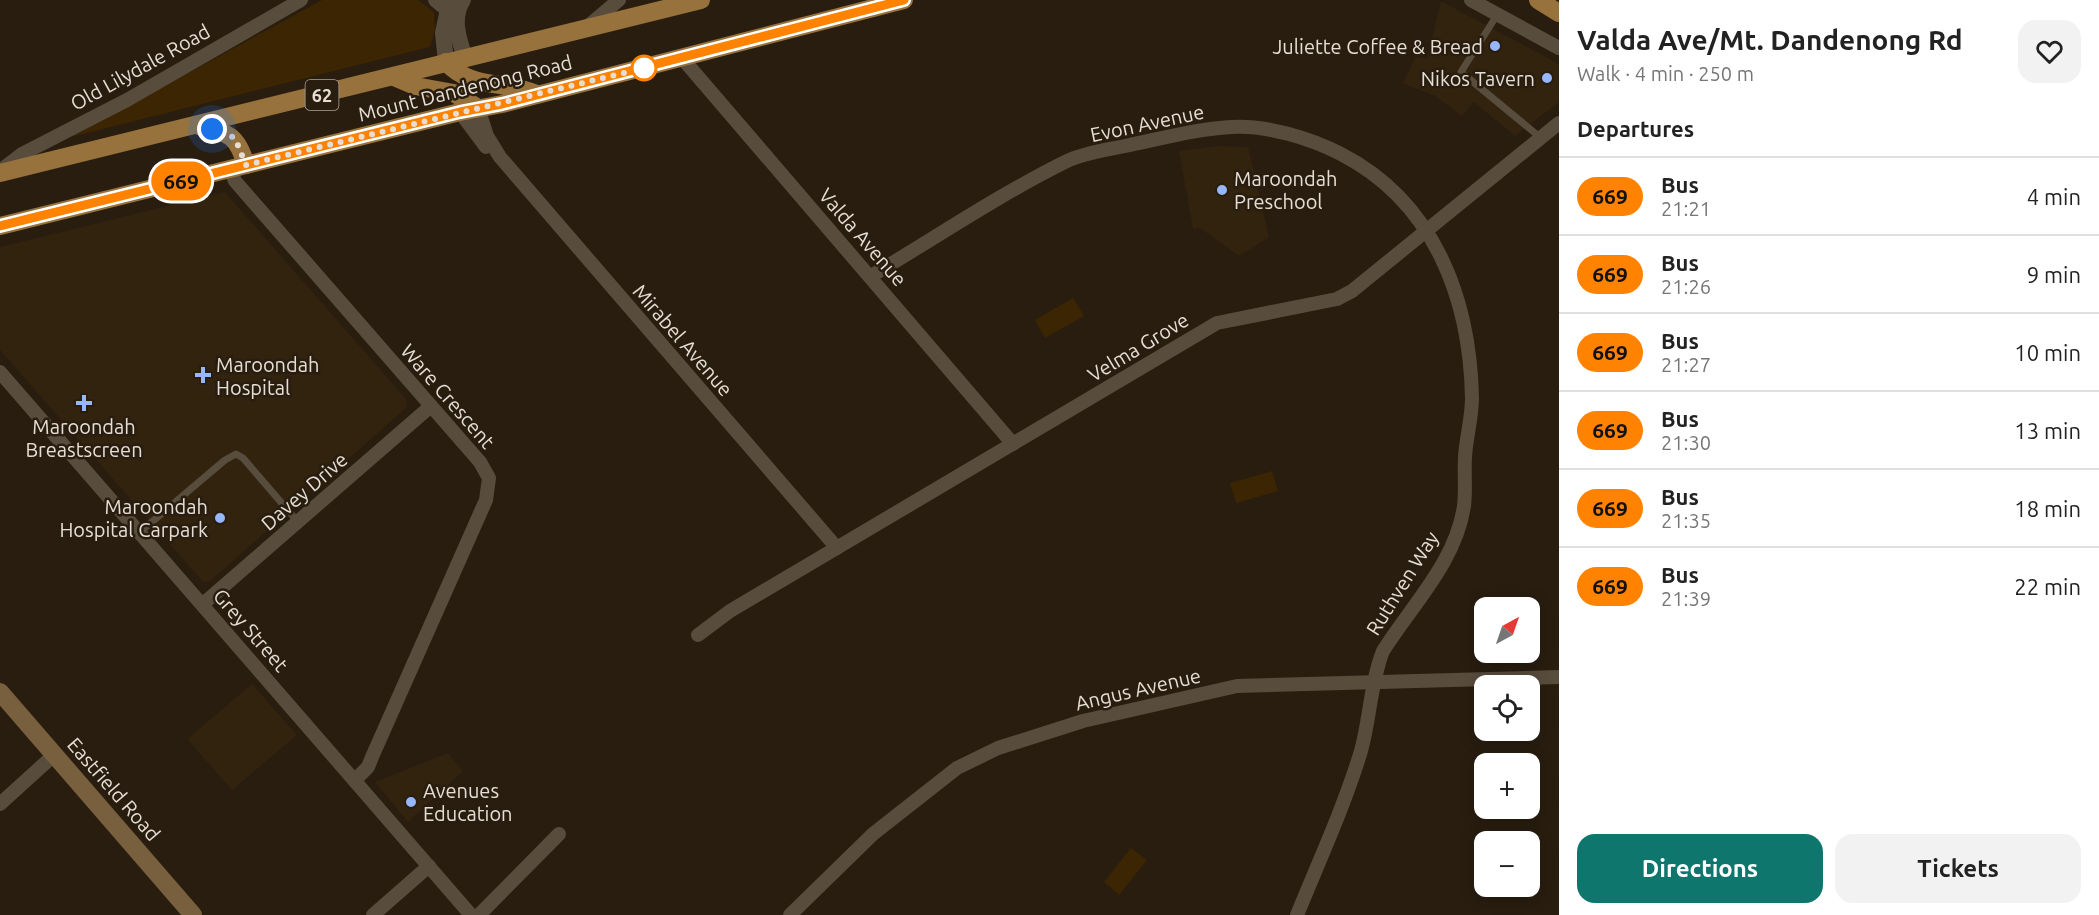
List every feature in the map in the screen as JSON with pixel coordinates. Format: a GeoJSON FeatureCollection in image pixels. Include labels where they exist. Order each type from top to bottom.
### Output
{"type":"FeatureCollection","features":[{"type":"Feature","properties":{"kind":"main road","name":"Mount Dandenong Road"},"geometry":{"type":"LineString","coordinates":[[0,172],[701,0]]}},
{"type":"Feature","properties":{"kind":"main road","name":"Mount Dandenong Road"},"geometry":{"type":"LineString","coordinates":[[0,226],[682,58],[904,0]]}},
{"type":"Feature","properties":{"kind":"main road"},"geometry":{"type":"LineString","coordinates":[[465,58],[469,80],[469,110]]}},
{"type":"Feature","properties":{"kind":"main road"},"geometry":{"type":"LineString","coordinates":[[446,62],[456,73],[469,80],[494,86],[520,87],[537,94]]}},
{"type":"Feature","properties":{"kind":"main road"},"geometry":{"type":"LineString","coordinates":[[446,62],[454,93],[469,110]]}},
{"type":"Feature","properties":{"kind":"main road"},"geometry":{"type":"LineString","coordinates":[[394,77],[415,86],[454,93]]}},
{"type":"Feature","properties":{"kind":"main road"},"geometry":{"type":"LineString","coordinates":[[197,125],[226,133],[235,138],[238,167]]}},
{"type":"Feature","properties":{"kind":"main road","name":"Eastfield Road"},"geometry":{"type":"LineString","coordinates":[[0,692],[193,915]]}},
{"type":"Feature","properties":{"kind":"street","name":"Old Lilydale Road"},"geometry":{"type":"LineString","coordinates":[[0,172],[22,154],[127,100],[301,0]]}},
{"type":"Feature","properties":{"kind":"street","name":"Mount Dandenong Road"},"geometry":{"type":"LineString","coordinates":[[582,31],[619,0]]}},
{"type":"Feature","properties":{"kind":"street"},"geometry":{"type":"LineString","coordinates":[[1471,0],[1559,48]]}},
{"type":"Feature","properties":{"kind":"street"},"geometry":{"type":"LineString","coordinates":[[451,3],[465,58]]}},
{"type":"Feature","properties":{"kind":"street"},"geometry":{"type":"LineString","coordinates":[[446,62],[443,41],[451,3]]}},
{"type":"Feature","properties":{"kind":"street","name":"Valda Avenue"},"geometry":{"type":"LineString","coordinates":[[682,58],[1013,444]]}},
{"type":"Feature","properties":{"kind":"street","name":"Mirabel Avenue"},"geometry":{"type":"LineString","coordinates":[[469,110],[500,157],[837,548]]}},
{"type":"Feature","properties":{"kind":"street","name":"Velma Grove"},"geometry":{"type":"LineString","coordinates":[[698,635],[730,611],[1217,323],[1336,299],[1352,291],[1559,123]]}},
{"type":"Feature","properties":{"kind":"street","name":"Evon Avenue"},"geometry":{"type":"LineString","coordinates":[[871,276],[1070,160],[1189,132],[1234,127],[1300,138],[1354,161],[1401,199],[1428,230]]}},
{"type":"Feature","properties":{"kind":"street","name":"Ware Crescent"},"geometry":{"type":"LineString","coordinates":[[238,167],[235,181],[480,462],[489,478],[489,488],[368,767],[355,780]]}},
{"type":"Feature","properties":{"kind":"street","name":"Ruthven Way"},"geometry":{"type":"LineString","coordinates":[[1297,915],[1359,756],[1375,683],[1376,668],[1383,651],[1450,549],[1464,507],[1465,455],[1472,401],[1469,349],[1459,300],[1447,266],[1428,230]]}},
{"type":"Feature","properties":{"kind":"street","name":"Grey Street"},"geometry":{"type":"LineString","coordinates":[[0,372],[471,915]]}},
{"type":"Feature","properties":{"kind":"street","name":"Davey Drive"},"geometry":{"type":"LineString","coordinates":[[203,604],[431,406]]}},
{"type":"Feature","properties":{"kind":"street","name":"Angus Avenue"},"geometry":{"type":"LineString","coordinates":[[790,915],[873,834],[957,768],[998,748],[1083,721],[1237,686],[1559,677]]}},
{"type":"Feature","properties":{"kind":"street"},"geometry":{"type":"LineString","coordinates":[[0,804],[54,755]]}},
{"type":"Feature","properties":{"kind":"street"},"geometry":{"type":"LineString","coordinates":[[479,915],[559,834]]}},
{"type":"Feature","properties":{"kind":"street"},"geometry":{"type":"LineString","coordinates":[[373,915],[429,866]]}},
{"type":"Feature","properties":{"kind":"lane"},"geometry":{"type":"LineString","coordinates":[[1497,15],[1461,72],[1541,138]]}},
{"type":"Feature","properties":{"kind":"lane"},"geometry":{"type":"LineString","coordinates":[[140,532],[225,460],[236,454],[243,458],[298,522]]}},
{"type":"Feature","properties":{"kind":"shaded area"},"geometry":{"type":"Polygon","coordinates":[[[322,0],[418,0],[434,12],[435,30],[430,47],[71,137],[322,0]]]}},
{"type":"Feature","properties":{"kind":"shaded area"},"geometry":{"type":"Polygon","coordinates":[[[1441,1],[1559,64],[1559,102],[1515,136],[1474,102],[1462,116],[1435,96],[1403,83],[1415,57],[1427,59],[1441,1]]]}},
{"type":"Feature","properties":{"kind":"shaded area","name":"Maroondah Preschool"},"geometry":{"type":"Polygon","coordinates":[[[1217,146],[1248,147],[1269,237],[1239,256],[1200,228],[1193,229],[1179,151],[1217,146]]]}},
{"type":"Feature","properties":{"kind":"shaded area","name":"Maroondah Hospital"},"geometry":{"type":"Polygon","coordinates":[[[225,192],[407,400],[406,408],[210,581],[203,582],[0,350],[0,247],[225,192]]]}},
{"type":"Feature","properties":{"kind":"shaded area"},"geometry":{"type":"Polygon","coordinates":[[[1073,298],[1084,316],[1045,338],[1035,320],[1073,298]]]}},
{"type":"Feature","properties":{"kind":"shaded area"},"geometry":{"type":"Polygon","coordinates":[[[1272,471],[1278,491],[1236,503],[1230,483],[1272,471]]]}},
{"type":"Feature","properties":{"kind":"shaded area"},"geometry":{"type":"Polygon","coordinates":[[[252,684],[297,735],[232,790],[187,739],[252,684]]]}},
{"type":"Feature","properties":{"kind":"shaded area","name":"Avenues Education"},"geometry":{"type":"Polygon","coordinates":[[[448,753],[463,771],[408,822],[375,782],[448,753]]]}},
{"type":"Feature","properties":{"kind":"shaded area"},"geometry":{"type":"Polygon","coordinates":[[[1131,848],[1147,860],[1119,895],[1104,882],[1131,848]]]}},
{"type":"Feature","properties":{"kind":"bus line","name":"669"},"geometry":{"type":"LineString","coordinates":[[0,226],[460,112],[502,104],[804,28],[904,0]]}},
{"type":"Feature","properties":{"kind":"place","name":"Juliette Coffee & Bread"},"geometry":{"type":"Point","coordinates":[1495,46]}},
{"type":"Feature","properties":{"kind":"place","name":"Nikos Tavern"},"geometry":{"type":"Point","coordinates":[1547,78]}},
{"type":"Feature","properties":{"kind":"place","name":"Maroondah Preschool"},"geometry":{"type":"Point","coordinates":[1222,190]}},
{"type":"Feature","properties":{"kind":"place","name":"Maroondah Hospital"},"geometry":{"type":"Point","coordinates":[203,375]}},
{"type":"Feature","properties":{"kind":"place","name":"Maroondah Breastscreen"},"geometry":{"type":"Point","coordinates":[84,403]}},
{"type":"Feature","properties":{"kind":"place","name":"Maroondah Hospital Carpark"},"geometry":{"type":"Point","coordinates":[220,518]}},
{"type":"Feature","properties":{"kind":"place","name":"Avenues Education"},"geometry":{"type":"Point","coordinates":[411,802]}},
{"type":"Feature","properties":{"kind":"route"},"geometry":{"type":"LineString","coordinates":[[212,129],[235,138],[246,165],[644,68]]}}]}
